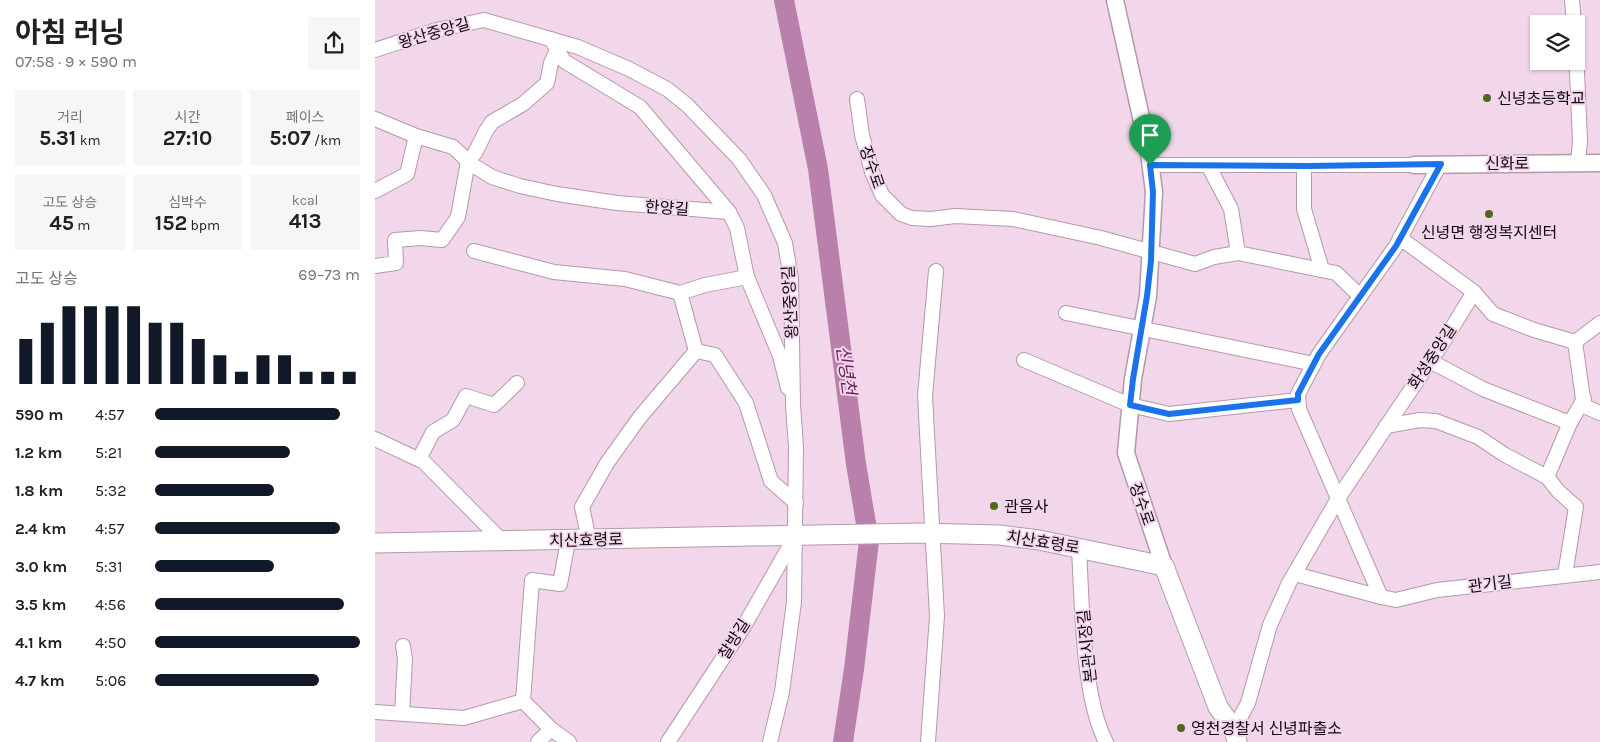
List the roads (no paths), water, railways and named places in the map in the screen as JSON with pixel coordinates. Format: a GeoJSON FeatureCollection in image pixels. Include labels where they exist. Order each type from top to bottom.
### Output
{"type":"FeatureCollection","features":[{"type":"Feature","properties":{"kind":"main road","name":"치산효령로"},"geometry":{"type":"LineString","coordinates":[[375,543],[926,533],[1000,535],[1079,548],[1164,566]]}},
{"type":"Feature","properties":{"kind":"main road","name":"장수로"},"geometry":{"type":"LineString","coordinates":[[1164,566],[1218,707],[1235,736]]}},
{"type":"Feature","properties":{"kind":"street","name":"장수로"},"geometry":{"type":"LineString","coordinates":[[1115,0],[1150,165],[1153,192],[1147,296],[1130,405],[1127,453],[1164,566]]}},
{"type":"Feature","properties":{"kind":"street"},"geometry":{"type":"LineString","coordinates":[[1572,0],[1573,15]]}},
{"type":"Feature","properties":{"kind":"street","name":"왕산중앙길"},"geometry":{"type":"LineString","coordinates":[[375,50],[435,30],[484,20],[629,69],[667,89],[687,105],[739,159],[764,195],[785,243],[791,271],[797,535],[793,611],[782,692],[769,742]]}},
{"type":"Feature","properties":{"kind":"street"},"geometry":{"type":"LineString","coordinates":[[375,266],[396,263],[395,240],[421,238],[443,240],[458,217],[468,161],[475,153],[492,122],[523,104],[547,83],[554,44]]}},
{"type":"Feature","properties":{"kind":"street"},"geometry":{"type":"LineString","coordinates":[[554,44],[563,61],[640,107],[729,212],[737,228],[747,277],[780,356],[793,405]]}},
{"type":"Feature","properties":{"kind":"street"},"geometry":{"type":"LineString","coordinates":[[1577,70],[1580,132],[1578,164]]}},
{"type":"Feature","properties":{"kind":"street","name":"장수로"},"geometry":{"type":"LineString","coordinates":[[857,99],[861,135],[872,172],[881,195],[901,214],[912,218],[931,219],[955,216],[1013,219],[1101,238],[1195,264],[1238,253],[1294,266],[1336,273],[1360,296]]}},
{"type":"Feature","properties":{"kind":"street","name":"한양길"},"geometry":{"type":"LineString","coordinates":[[375,119],[416,136],[453,147],[468,161],[492,177],[557,194],[647,207],[729,212]]}},
{"type":"Feature","properties":{"kind":"street"},"geometry":{"type":"LineString","coordinates":[[375,191],[407,174],[416,136]]}},
{"type":"Feature","properties":{"kind":"street","name":"신화로"},"geometry":{"type":"LineString","coordinates":[[1414,165],[1600,163]]}},
{"type":"Feature","properties":{"kind":"street"},"geometry":{"type":"LineString","coordinates":[[1381,597],[1339,497],[1312,440],[1299,408],[1298,394],[1314,364],[1400,238],[1441,164]]}},
{"type":"Feature","properties":{"kind":"street"},"geometry":{"type":"LineString","coordinates":[[1150,165],[1414,165]]}},
{"type":"Feature","properties":{"kind":"street"},"geometry":{"type":"LineString","coordinates":[[1208,165],[1231,209],[1238,253]]}},
{"type":"Feature","properties":{"kind":"street"},"geometry":{"type":"LineString","coordinates":[[1304,166],[1304,209],[1322,270]]}},
{"type":"Feature","properties":{"kind":"street"},"geometry":{"type":"LineString","coordinates":[[1400,238],[1473,292],[1493,314],[1534,330],[1575,342]]}},
{"type":"Feature","properties":{"kind":"street"},"geometry":{"type":"LineString","coordinates":[[474,251],[554,272],[625,278],[680,293],[705,285],[747,277]]}},
{"type":"Feature","properties":{"kind":"street"},"geometry":{"type":"LineString","coordinates":[[929,742],[937,616],[926,533],[925,396],[936,271]]}},
{"type":"Feature","properties":{"kind":"street","name":"화성중앙길"},"geometry":{"type":"LineString","coordinates":[[1235,736],[1248,702],[1270,625],[1295,574],[1339,497],[1430,361],[1473,292]]}},
{"type":"Feature","properties":{"kind":"street"},"geometry":{"type":"LineString","coordinates":[[680,293],[696,351]]}},
{"type":"Feature","properties":{"kind":"street"},"geometry":{"type":"LineString","coordinates":[[1066,313],[1314,364]]}},
{"type":"Feature","properties":{"kind":"street"},"geometry":{"type":"LineString","coordinates":[[1575,342],[1600,323]]}},
{"type":"Feature","properties":{"kind":"street"},"geometry":{"type":"LineString","coordinates":[[1575,342],[1584,406],[1600,413]]}},
{"type":"Feature","properties":{"kind":"street"},"geometry":{"type":"LineString","coordinates":[[696,351],[715,355],[746,403],[771,481],[795,503]]}},
{"type":"Feature","properties":{"kind":"street"},"geometry":{"type":"LineString","coordinates":[[589,540],[582,507],[603,470],[640,417],[696,351]]}},
{"type":"Feature","properties":{"kind":"street"},"geometry":{"type":"LineString","coordinates":[[1024,360],[1130,405],[1169,414],[1298,400]]}},
{"type":"Feature","properties":{"kind":"street"},"geometry":{"type":"LineString","coordinates":[[1430,361],[1483,388],[1570,423]]}},
{"type":"Feature","properties":{"kind":"street"},"geometry":{"type":"LineString","coordinates":[[419,459],[433,432],[453,420],[466,396],[494,405],[517,383]]}},
{"type":"Feature","properties":{"kind":"street"},"geometry":{"type":"LineString","coordinates":[[1547,477],[1570,423],[1584,400]]}},
{"type":"Feature","properties":{"kind":"street"},"geometry":{"type":"LineString","coordinates":[[1386,426],[1420,420],[1436,421],[1453,426],[1478,437],[1505,455],[1547,477],[1559,492],[1576,507],[1565,575]]}},
{"type":"Feature","properties":{"kind":"street"},"geometry":{"type":"LineString","coordinates":[[375,439],[419,459],[447,483],[502,541]]}},
{"type":"Feature","properties":{"kind":"street","name":"찰방길"},"geometry":{"type":"LineString","coordinates":[[668,742],[744,626],[797,535]]}},
{"type":"Feature","properties":{"kind":"street"},"geometry":{"type":"LineString","coordinates":[[568,540],[560,584],[532,580],[523,700],[551,729],[569,742]]}},
{"type":"Feature","properties":{"kind":"street","name":"본관시장길"},"geometry":{"type":"LineString","coordinates":[[1079,548],[1088,671],[1096,719],[1106,742]]}},
{"type":"Feature","properties":{"kind":"street","name":"관기길"},"geometry":{"type":"LineString","coordinates":[[1295,574],[1396,600],[1437,590],[1600,572]]}},
{"type":"Feature","properties":{"kind":"street"},"geometry":{"type":"LineString","coordinates":[[401,714],[405,659],[403,646]]}},
{"type":"Feature","properties":{"kind":"street"},"geometry":{"type":"LineString","coordinates":[[375,712],[464,718],[523,700]]}},
{"type":"Feature","properties":{"kind":"street"},"geometry":{"type":"LineString","coordinates":[[538,742],[551,729]]}},
{"type":"Feature","properties":{"kind":"waterway","name":"신녕천"},"geometry":{"type":"LineString","coordinates":[[784,0],[818,169],[856,464],[869,541],[854,669],[843,742]]}},
{"type":"Feature","properties":{"kind":"place","name":"신녕초등학교"},"geometry":{"type":"Point","coordinates":[1487,98]}},
{"type":"Feature","properties":{"kind":"place","name":"신녕면 행정복지센터"},"geometry":{"type":"Point","coordinates":[1489,214]}},
{"type":"Feature","properties":{"kind":"place","name":"관음사"},"geometry":{"type":"Point","coordinates":[994,506]}},
{"type":"Feature","properties":{"kind":"place","name":"영천경찰서 신녕파출소"},"geometry":{"type":"Point","coordinates":[1181,728]}}]}
